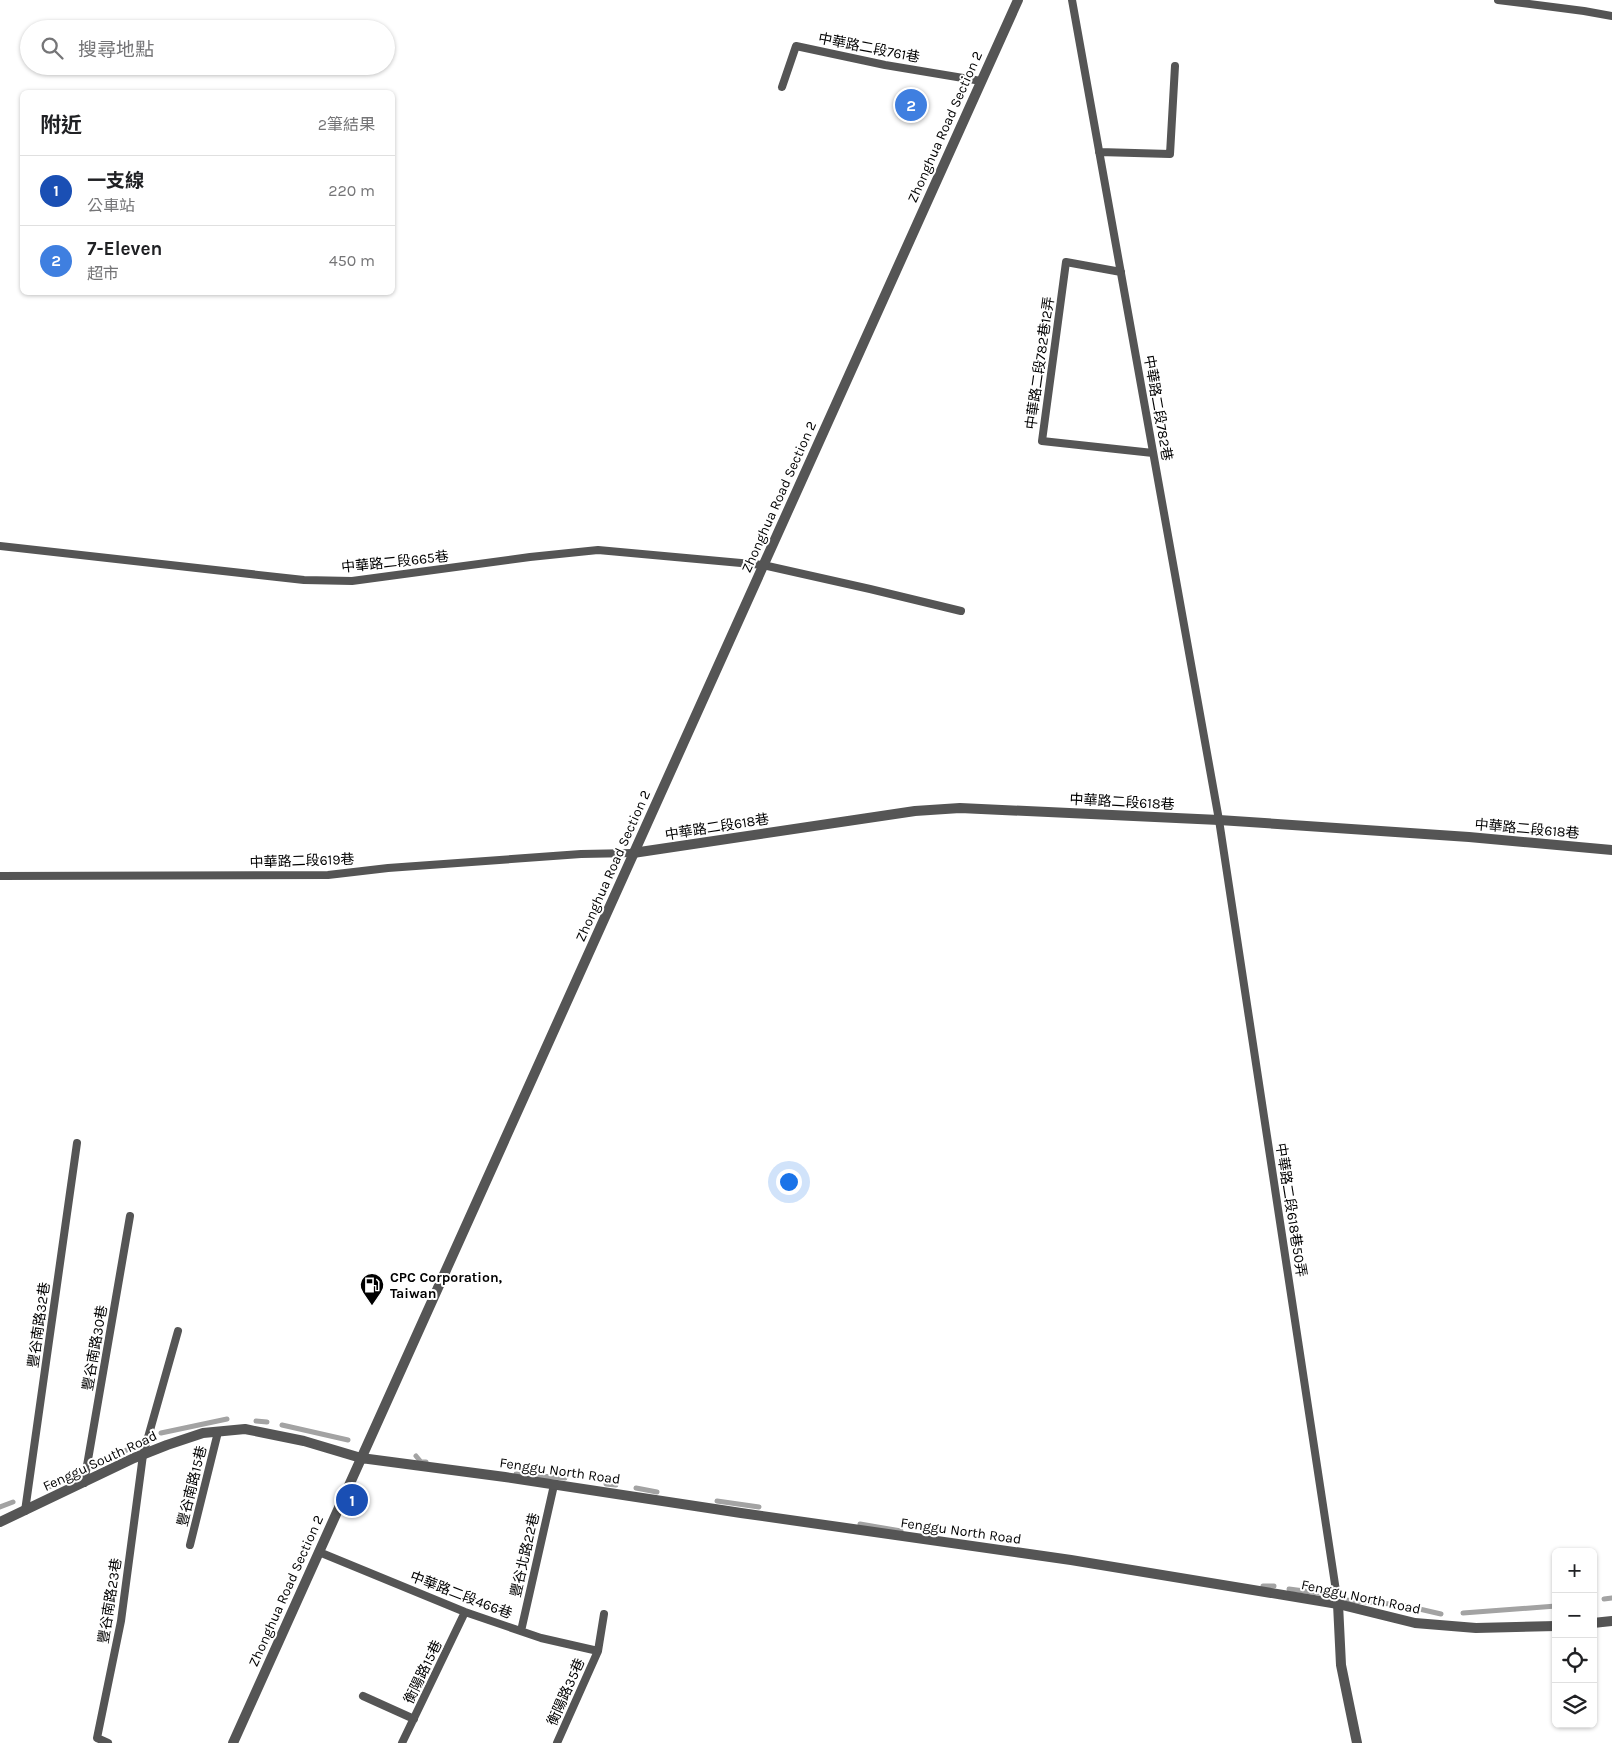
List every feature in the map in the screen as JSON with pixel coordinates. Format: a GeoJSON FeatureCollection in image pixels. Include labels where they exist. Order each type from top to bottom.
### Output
{"type":"FeatureCollection","features":[{"type":"Feature","properties":{"kind":"street","name":"Zhonghua Road Section 2"},"geometry":{"type":"LineString","coordinates":[[233,1743],[1018,0]]}},
{"type":"Feature","properties":{"kind":"street","name":"中華路二段618巷"},"geometry":{"type":"LineString","coordinates":[[633,853],[915,811],[960,808],[1219,820],[1468,837],[1612,850]]}},
{"type":"Feature","properties":{"kind":"street","name":"Fenggu South Road"},"geometry":{"type":"LineString","coordinates":[[0,1522],[142,1455],[203,1434],[245,1429],[304,1441],[361,1458]]}},
{"type":"Feature","properties":{"kind":"street","name":"Fenggu North Road"},"geometry":{"type":"LineString","coordinates":[[361,1458],[505,1477],[1071,1560],[1338,1604],[1414,1623],[1476,1628],[1552,1626]]}},
{"type":"Feature","properties":{"kind":"street"},"geometry":{"type":"LineString","coordinates":[[1338,1604],[1341,1665],[1357,1743]]}},
{"type":"Feature","properties":{"kind":"street"},"geometry":{"type":"LineString","coordinates":[[1597,1622],[1612,1620]]}},
{"type":"Feature","properties":{"kind":"lane","name":"中華路二段782巷"},"geometry":{"type":"LineString","coordinates":[[1072,0],[1219,820]]}},
{"type":"Feature","properties":{"kind":"lane"},"geometry":{"type":"LineString","coordinates":[[1498,0],[1612,16]]}},
{"type":"Feature","properties":{"kind":"lane","name":"中華路二段761巷"},"geometry":{"type":"LineString","coordinates":[[782,87],[796,46],[886,65],[981,81]]}},
{"type":"Feature","properties":{"kind":"lane"},"geometry":{"type":"LineString","coordinates":[[1099,152],[1170,154],[1176,66]]}},
{"type":"Feature","properties":{"kind":"lane","name":"中華路二段782巷12弄"},"geometry":{"type":"LineString","coordinates":[[1121,272],[1066,262],[1042,441],[1153,453]]}},
{"type":"Feature","properties":{"kind":"lane","name":"中華路二段665巷"},"geometry":{"type":"LineString","coordinates":[[0,546],[304,580],[352,581],[530,557],[598,550],[763,565],[960,611]]}},
{"type":"Feature","properties":{"kind":"lane","name":"中華路二段618巷50弄"},"geometry":{"type":"LineString","coordinates":[[1219,820],[1338,1604]]}},
{"type":"Feature","properties":{"kind":"lane","name":"中華路二段619巷"},"geometry":{"type":"LineString","coordinates":[[0,876],[328,875],[388,868],[581,854],[633,853]]}},
{"type":"Feature","properties":{"kind":"lane","name":"豐谷南路32巷"},"geometry":{"type":"LineString","coordinates":[[25,1511],[76,1143]]}},
{"type":"Feature","properties":{"kind":"lane","name":"豐谷南路30巷"},"geometry":{"type":"LineString","coordinates":[[84,1483],[130,1216]]}},
{"type":"Feature","properties":{"kind":"lane"},"geometry":{"type":"LineString","coordinates":[[142,1455],[178,1331]]}},
{"type":"Feature","properties":{"kind":"lane","name":"豐谷南路15巷"},"geometry":{"type":"LineString","coordinates":[[190,1545],[218,1432]]}},
{"type":"Feature","properties":{"kind":"lane","name":"豐谷南路23巷"},"geometry":{"type":"LineString","coordinates":[[108,1743],[98,1738],[122,1621],[142,1455]]}},
{"type":"Feature","properties":{"kind":"lane","name":"豐谷北路22巷"},"geometry":{"type":"LineString","coordinates":[[520,1631],[554,1485]]}},
{"type":"Feature","properties":{"kind":"lane","name":"中華路二段466巷"},"geometry":{"type":"LineString","coordinates":[[319,1552],[465,1612],[541,1638],[598,1651]]}},
{"type":"Feature","properties":{"kind":"lane","name":"衡陽路15巷"},"geometry":{"type":"LineString","coordinates":[[402,1743],[465,1612]]}},
{"type":"Feature","properties":{"kind":"lane","name":"衡陽路35巷"},"geometry":{"type":"LineString","coordinates":[[557,1743],[598,1651],[604,1614]]}},
{"type":"Feature","properties":{"kind":"lane"},"geometry":{"type":"LineString","coordinates":[[363,1696],[414,1719]]}},
{"type":"Feature","properties":{"kind":"waterway"},"geometry":{"type":"LineString","coordinates":[[161,1433],[227,1419]]}},
{"type":"Feature","properties":{"kind":"waterway"},"geometry":{"type":"LineString","coordinates":[[256,1421],[267,1422]]}},
{"type":"Feature","properties":{"kind":"waterway"},"geometry":{"type":"LineString","coordinates":[[282,1425],[348,1440]]}},
{"type":"Feature","properties":{"kind":"waterway"},"geometry":{"type":"LineString","coordinates":[[96,1465],[139,1444]]}},
{"type":"Feature","properties":{"kind":"waterway"},"geometry":{"type":"LineString","coordinates":[[416,1456],[421,1462],[426,1462]]}},
{"type":"Feature","properties":{"kind":"waterway"},"geometry":{"type":"LineString","coordinates":[[516,1474],[565,1478]]}},
{"type":"Feature","properties":{"kind":"waterway"},"geometry":{"type":"LineString","coordinates":[[49,1487],[76,1475]]}},
{"type":"Feature","properties":{"kind":"waterway"},"geometry":{"type":"LineString","coordinates":[[606,1484],[616,1485]]}},
{"type":"Feature","properties":{"kind":"waterway"},"geometry":{"type":"LineString","coordinates":[[636,1488],[657,1492]]}},
{"type":"Feature","properties":{"kind":"waterway"},"geometry":{"type":"LineString","coordinates":[[717,1501],[759,1507]]}},
{"type":"Feature","properties":{"kind":"waterway"},"geometry":{"type":"LineString","coordinates":[[0,1507],[13,1502]]}},
{"type":"Feature","properties":{"kind":"waterway"},"geometry":{"type":"LineString","coordinates":[[860,1524],[901,1531]]}},
{"type":"Feature","properties":{"kind":"waterway"},"geometry":{"type":"LineString","coordinates":[[1263,1586],[1274,1586]]}},
{"type":"Feature","properties":{"kind":"waterway"},"geometry":{"type":"LineString","coordinates":[[1289,1589],[1327,1594]]}},
{"type":"Feature","properties":{"kind":"waterway"},"geometry":{"type":"LineString","coordinates":[[1604,1599],[1612,1598]]}},
{"type":"Feature","properties":{"kind":"waterway"},"geometry":{"type":"LineString","coordinates":[[1345,1600],[1402,1605],[1441,1614]]}},
{"type":"Feature","properties":{"kind":"waterway"},"geometry":{"type":"LineString","coordinates":[[1463,1613],[1552,1606]]}},
{"type":"Feature","properties":{"kind":"place","name":"7-Eleven"},"geometry":{"type":"Point","coordinates":[911,105]}},
{"type":"Feature","properties":{"kind":"place","name":"CPC Corporation, Taiwan"},"geometry":{"type":"Point","coordinates":[372,1306]}},
{"type":"Feature","properties":{"kind":"place","name":"一支線"},"geometry":{"type":"Point","coordinates":[352,1500]}}]}
